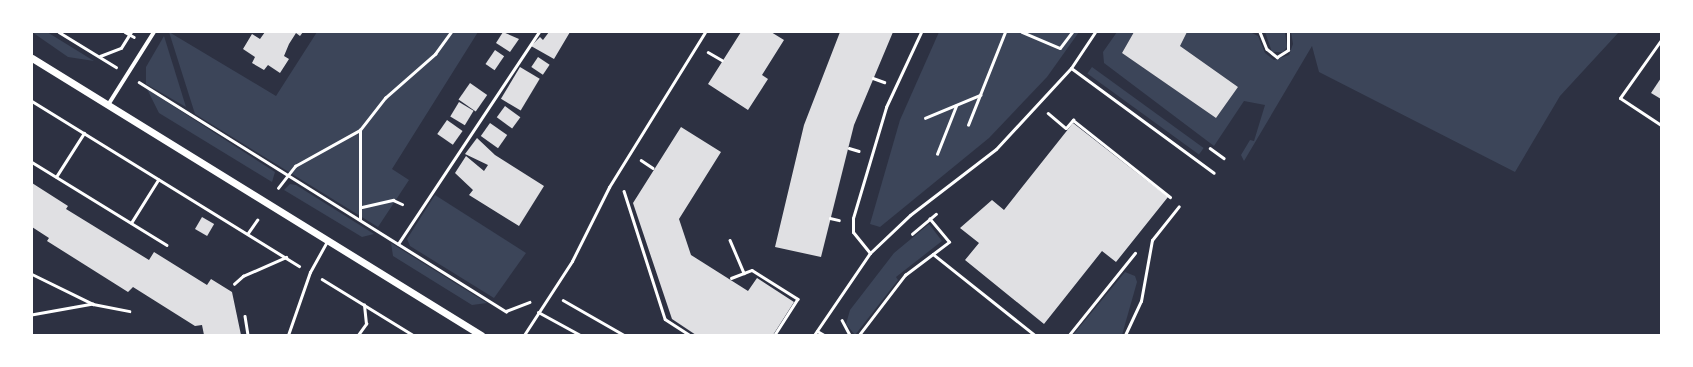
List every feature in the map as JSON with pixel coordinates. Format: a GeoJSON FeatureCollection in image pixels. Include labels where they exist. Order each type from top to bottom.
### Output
{"type":"FeatureCollection","features":[{"type":"Feature","properties":{"kind":"street"},"geometry":{"type":"LineString","coordinates":[[108,105],[154,32]]}},
{"type":"Feature","properties":{"kind":"street"},"geometry":{"type":"LineString","coordinates":[[32,58],[481,335]]}},
{"type":"Feature","properties":{"kind":"lane"},"geometry":{"type":"LineString","coordinates":[[524,335],[572,261],[609,187],[705,32]]}},
{"type":"Feature","properties":{"kind":"lane"},"geometry":{"type":"LineString","coordinates":[[870,254],[853,232],[852,218],[886,107],[921,32]]}},
{"type":"Feature","properties":{"kind":"lane"},"geometry":{"type":"LineString","coordinates":[[814,335],[870,254],[910,215],[996,149],[1071,68],[1095,32]]}},
{"type":"Feature","properties":{"kind":"lane"},"geometry":{"type":"LineString","coordinates":[[1661,40],[1620,98],[1661,125]]}},
{"type":"Feature","properties":{"kind":"lane"},"geometry":{"type":"LineString","coordinates":[[1071,68],[1214,173]]}},
{"type":"Feature","properties":{"kind":"lane"},"geometry":{"type":"LineString","coordinates":[[1125,335],[1139,307],[1152,240],[1179,206]]}},
{"type":"Feature","properties":{"kind":"lane"},"geometry":{"type":"LineString","coordinates":[[288,335],[310,272],[327,241]]}},
{"type":"Feature","properties":{"kind":"lane"},"geometry":{"type":"LineString","coordinates":[[538,312],[580,335]]}},
{"type":"Feature","properties":{"kind":"lane"},"geometry":{"type":"LineString","coordinates":[[817,330],[824,335]]}},
{"type":"Feature","properties":{"kind":"path"},"geometry":{"type":"LineString","coordinates":[[59,32],[104,60]]}},
{"type":"Feature","properties":{"kind":"path"},"geometry":{"type":"LineString","coordinates":[[99,57],[121,48],[131,32]]}},
{"type":"Feature","properties":{"kind":"path"},"geometry":{"type":"LineString","coordinates":[[278,188],[286,175],[295,166],[360,130],[385,98],[435,54],[451,32]]}},
{"type":"Feature","properties":{"kind":"path"},"geometry":{"type":"LineString","coordinates":[[398,244],[539,32]]}},
{"type":"Feature","properties":{"kind":"path"},"geometry":{"type":"LineString","coordinates":[[968,125],[1005,32]]}},
{"type":"Feature","properties":{"kind":"path"},"geometry":{"type":"LineString","coordinates":[[1024,32],[1060,48],[1072,32]]}},
{"type":"Feature","properties":{"kind":"path"},"geometry":{"type":"LineString","coordinates":[[1260,32],[1267,49],[1277,57],[1288,50],[1288,32]]}},
{"type":"Feature","properties":{"kind":"path"},"geometry":{"type":"LineString","coordinates":[[703,48],[722,60]]}},
{"type":"Feature","properties":{"kind":"path"},"geometry":{"type":"LineString","coordinates":[[146,86],[286,175],[490,301]]}},
{"type":"Feature","properties":{"kind":"path"},"geometry":{"type":"LineString","coordinates":[[925,118],[981,95]]}},
{"type":"Feature","properties":{"kind":"path"},"geometry":{"type":"LineString","coordinates":[[32,101],[286,257],[295,264]]}},
{"type":"Feature","properties":{"kind":"path"},"geometry":{"type":"LineString","coordinates":[[1038,104],[1066,128],[1073,120],[1176,202]]}},
{"type":"Feature","properties":{"kind":"path"},"geometry":{"type":"LineString","coordinates":[[937,154],[956,105]]}},
{"type":"Feature","properties":{"kind":"path"},"geometry":{"type":"LineString","coordinates":[[1043,118],[1053,108]]}},
{"type":"Feature","properties":{"kind":"path"},"geometry":{"type":"LineString","coordinates":[[360,130],[362,206],[360,220]]}},
{"type":"Feature","properties":{"kind":"path"},"geometry":{"type":"LineString","coordinates":[[56,177],[84,133]]}},
{"type":"Feature","properties":{"kind":"path"},"geometry":{"type":"LineString","coordinates":[[1210,148],[1224,158]]}},
{"type":"Feature","properties":{"kind":"path"},"geometry":{"type":"LineString","coordinates":[[636,156],[653,168]]}},
{"type":"Feature","properties":{"kind":"path"},"geometry":{"type":"LineString","coordinates":[[32,162],[166,245]]}},
{"type":"Feature","properties":{"kind":"path"},"geometry":{"type":"LineString","coordinates":[[131,223],[158,179]]}},
{"type":"Feature","properties":{"kind":"path"},"geometry":{"type":"LineString","coordinates":[[623,188],[664,318],[690,335]]}},
{"type":"Feature","properties":{"kind":"path"},"geometry":{"type":"LineString","coordinates":[[362,206],[393,200],[402,204]]}},
{"type":"Feature","properties":{"kind":"path"},"geometry":{"type":"LineString","coordinates":[[907,238],[942,210]]}},
{"type":"Feature","properties":{"kind":"path"},"geometry":{"type":"LineString","coordinates":[[830,218],[840,220]]}},
{"type":"Feature","properties":{"kind":"path"},"geometry":{"type":"LineString","coordinates":[[859,335],[905,275],[949,242],[930,219]]}},
{"type":"Feature","properties":{"kind":"path"},"geometry":{"type":"LineString","coordinates":[[248,234],[257,220]]}},
{"type":"Feature","properties":{"kind":"path"},"geometry":{"type":"LineString","coordinates":[[730,240],[744,273]]}},
{"type":"Feature","properties":{"kind":"path"},"geometry":{"type":"LineString","coordinates":[[1069,335],[1136,251]]}},
{"type":"Feature","properties":{"kind":"path"},"geometry":{"type":"LineString","coordinates":[[933,254],[1035,335]]}},
{"type":"Feature","properties":{"kind":"path"},"geometry":{"type":"LineString","coordinates":[[234,284],[243,276],[286,257]]}},
{"type":"Feature","properties":{"kind":"path"},"geometry":{"type":"LineString","coordinates":[[731,278],[752,270],[798,299],[775,335]]}},
{"type":"Feature","properties":{"kind":"path"},"geometry":{"type":"LineString","coordinates":[[32,274],[93,304],[129,311]]}},
{"type":"Feature","properties":{"kind":"path"},"geometry":{"type":"LineString","coordinates":[[323,280],[413,335]]}},
{"type":"Feature","properties":{"kind":"path"},"geometry":{"type":"LineString","coordinates":[[564,300],[624,335]]}},
{"type":"Feature","properties":{"kind":"path"},"geometry":{"type":"LineString","coordinates":[[32,315],[93,304]]}},
{"type":"Feature","properties":{"kind":"path"},"geometry":{"type":"LineString","coordinates":[[358,335],[366,324],[364,305]]}},
{"type":"Feature","properties":{"kind":"path"},"geometry":{"type":"LineString","coordinates":[[845,312],[841,320],[850,335]]}},
{"type":"Feature","properties":{"kind":"path"},"geometry":{"type":"LineString","coordinates":[[245,316],[248,335]]}},
{"type":"Feature","properties":{"kind":"shaded area"},"geometry":{"type":"Polygon","coordinates":[[[32,32],[47,32],[94,61],[68,57],[32,32]]]}},
{"type":"Feature","properties":{"kind":"shaded area"},"geometry":{"type":"Polygon","coordinates":[[[169,32],[276,96],[317,32],[478,32],[392,169],[409,180],[378,227],[195,114],[169,32]]]}},
{"type":"Feature","properties":{"kind":"shaded area"},"geometry":{"type":"Polygon","coordinates":[[[939,32],[1079,32],[1047,77],[989,138],[880,227],[870,224],[900,120],[939,32]]]}},
{"type":"Feature","properties":{"kind":"shaded area"},"geometry":{"type":"Polygon","coordinates":[[[1117,32],[1134,32],[1122,53],[1216,118],[1238,87],[1180,46],[1187,32],[1250,32],[1258,36],[1265,53],[1274,60],[1289,55],[1293,44],[1291,32],[1619,32],[1560,96],[1515,172],[1319,72],[1312,46],[1244,161],[1241,155],[1250,140],[1254,141],[1265,105],[1244,101],[1214,146],[1104,63],[1103,52],[1117,32]]]}},
{"type":"Feature","properties":{"kind":"shaded area"},"geometry":{"type":"Polygon","coordinates":[[[1265,32],[1285,32],[1287,47],[1283,52],[1272,52],[1265,32]]]}},
{"type":"Feature","properties":{"kind":"shaded area"},"geometry":{"type":"Polygon","coordinates":[[[164,36],[186,107],[146,84],[146,67],[164,36]]]}},
{"type":"Feature","properties":{"kind":"shaded area"},"geometry":{"type":"Polygon","coordinates":[[[1092,67],[1204,148],[1199,155],[1087,73],[1092,67]]]}},
{"type":"Feature","properties":{"kind":"shaded area"},"geometry":{"type":"Polygon","coordinates":[[[147,89],[275,172],[272,182],[159,113],[147,89]]]}},
{"type":"Feature","properties":{"kind":"shaded area"},"geometry":{"type":"Polygon","coordinates":[[[290,184],[296,185],[374,234],[362,237],[284,190],[290,184]]]}},
{"type":"Feature","properties":{"kind":"shaded area"},"geometry":{"type":"Polygon","coordinates":[[[435,195],[526,253],[494,298],[410,246],[407,239],[435,195]]]}},
{"type":"Feature","properties":{"kind":"shaded area"},"geometry":{"type":"Polygon","coordinates":[[[929,224],[942,241],[896,277],[898,280],[855,335],[846,324],[850,310],[894,253],[929,224]]]}},
{"type":"Feature","properties":{"kind":"shaded area"},"geometry":{"type":"Polygon","coordinates":[[[391,243],[487,303],[472,305],[393,256],[391,243]]]}},
{"type":"Feature","properties":{"kind":"shaded area"},"geometry":{"type":"Polygon","coordinates":[[[1125,272],[1135,276],[1137,282],[1122,335],[1073,335],[1125,272]]]}},
{"type":"Feature","properties":{"kind":"building"},"geometry":{"type":"Polygon","coordinates":[[[265,32],[303,32],[300,36],[296,33],[289,44],[284,56],[289,59],[280,73],[268,65],[264,70],[252,63],[255,57],[243,49],[252,34],[260,39],[265,32]]]}},
{"type":"Feature","properties":{"kind":"building"},"geometry":{"type":"Polygon","coordinates":[[[503,32],[519,39],[510,52],[496,43],[503,32]]]}},
{"type":"Feature","properties":{"kind":"building"},"geometry":{"type":"Polygon","coordinates":[[[549,32],[570,32],[554,59],[531,46],[540,37],[543,40],[549,32]]]}},
{"type":"Feature","properties":{"kind":"building"},"geometry":{"type":"Polygon","coordinates":[[[741,32],[771,32],[784,40],[762,75],[768,79],[748,110],[708,84],[741,32]]]}},
{"type":"Feature","properties":{"kind":"building"},"geometry":{"type":"Polygon","coordinates":[[[840,32],[893,32],[854,125],[821,257],[775,247],[804,125],[840,32]]]}},
{"type":"Feature","properties":{"kind":"building"},"geometry":{"type":"Polygon","coordinates":[[[1134,32],[1187,32],[1180,46],[1238,87],[1216,118],[1122,53],[1134,32]]]}},
{"type":"Feature","properties":{"kind":"building"},"geometry":{"type":"Polygon","coordinates":[[[495,50],[504,56],[495,70],[485,64],[495,50]]]}},
{"type":"Feature","properties":{"kind":"building"},"geometry":{"type":"Polygon","coordinates":[[[538,57],[550,65],[543,75],[531,67],[538,57]]]}},
{"type":"Feature","properties":{"kind":"building"},"geometry":{"type":"Polygon","coordinates":[[[520,67],[540,79],[521,111],[501,99],[520,67]]]}},
{"type":"Feature","properties":{"kind":"building"},"geometry":{"type":"Polygon","coordinates":[[[1661,78],[1661,99],[1651,93],[1661,78]]]}},
{"type":"Feature","properties":{"kind":"building"},"geometry":{"type":"Polygon","coordinates":[[[470,83],[487,95],[476,111],[459,99],[470,83]]]}},
{"type":"Feature","properties":{"kind":"building"},"geometry":{"type":"Polygon","coordinates":[[[459,102],[474,111],[465,125],[450,117],[459,102]]]}},
{"type":"Feature","properties":{"kind":"building"},"geometry":{"type":"Polygon","coordinates":[[[505,106],[520,117],[512,128],[497,117],[505,106]]]}},
{"type":"Feature","properties":{"kind":"building"},"geometry":{"type":"Polygon","coordinates":[[[447,120],[463,131],[453,145],[437,134],[447,120]]]}},
{"type":"Feature","properties":{"kind":"building"},"geometry":{"type":"Polygon","coordinates":[[[490,123],[507,135],[498,148],[481,136],[490,123]]]}},
{"type":"Feature","properties":{"kind":"building"},"geometry":{"type":"Polygon","coordinates":[[[1073,123],[1168,197],[1116,262],[1102,251],[1044,324],[965,260],[979,243],[960,228],[992,200],[1004,210],[1073,123]]]}},
{"type":"Feature","properties":{"kind":"building"},"geometry":{"type":"Polygon","coordinates":[[[681,127],[721,152],[679,219],[691,255],[748,291],[757,278],[794,302],[773,335],[696,335],[672,319],[633,203],[681,127]]]}},
{"type":"Feature","properties":{"kind":"building"},"geometry":{"type":"Polygon","coordinates":[[[477,138],[495,155],[544,186],[519,226],[469,195],[473,190],[455,173],[466,156],[484,171],[488,165],[465,154],[477,138]]]}},
{"type":"Feature","properties":{"kind":"building"},"geometry":{"type":"Polygon","coordinates":[[[32,183],[68,206],[66,209],[149,260],[154,252],[207,285],[211,279],[232,292],[241,335],[204,335],[202,325],[195,326],[133,287],[128,292],[47,241],[49,238],[32,227],[32,183]]]}},
{"type":"Feature","properties":{"kind":"building"},"geometry":{"type":"Polygon","coordinates":[[[202,217],[214,224],[207,236],[195,229],[202,217]]]}}]}
